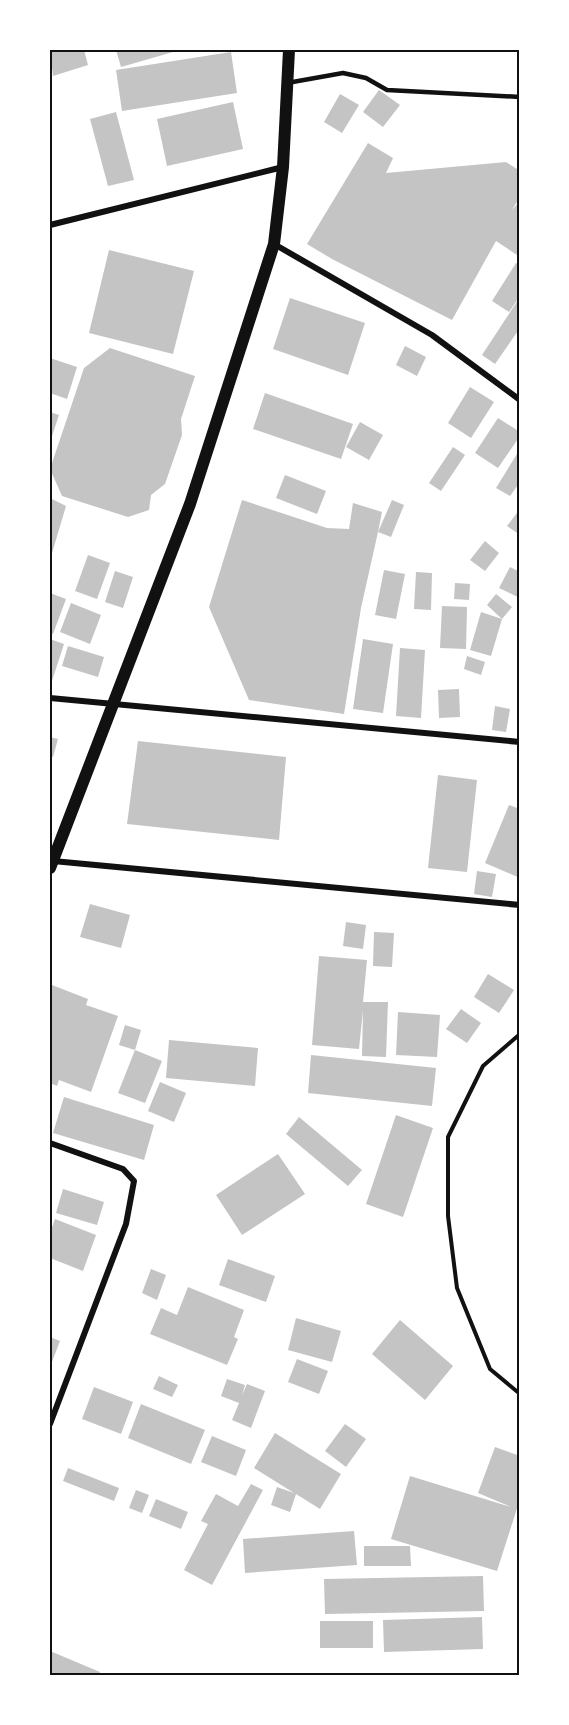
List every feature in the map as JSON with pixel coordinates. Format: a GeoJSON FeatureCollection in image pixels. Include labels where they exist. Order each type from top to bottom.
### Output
{"type":"FeatureCollection","features":[{"type":"Feature","properties":{"kind":"main road"},"geometry":{"type":"LineString","coordinates":[[50,863],[114,706],[190,504],[274,244],[283,167],[286,83],[290,50]]}},
{"type":"Feature","properties":{"kind":"street"},"geometry":{"type":"LineString","coordinates":[[50,225],[283,167]]}},
{"type":"Feature","properties":{"kind":"street"},"geometry":{"type":"LineString","coordinates":[[274,244],[432,335],[519,400]]}},
{"type":"Feature","properties":{"kind":"street"},"geometry":{"type":"LineString","coordinates":[[50,698],[114,706],[519,742]]}},
{"type":"Feature","properties":{"kind":"street"},"geometry":{"type":"LineString","coordinates":[[50,863],[519,905]]}},
{"type":"Feature","properties":{"kind":"street"},"geometry":{"type":"LineString","coordinates":[[50,1143],[123,1169],[134,1181],[126,1224],[50,1424]]}},
{"type":"Feature","properties":{"kind":"lane"},"geometry":{"type":"LineString","coordinates":[[286,83],[343,73],[366,78],[387,90],[519,97]]}},
{"type":"Feature","properties":{"kind":"path"},"geometry":{"type":"LineString","coordinates":[[519,1034],[483,1066],[448,1137],[448,1216],[457,1288],[490,1369],[519,1394]]}},
{"type":"Feature","properties":{"kind":"building"},"geometry":{"type":"Polygon","coordinates":[[[50,50],[84,50],[88,65],[53,76],[50,50]]]}},
{"type":"Feature","properties":{"kind":"building"},"geometry":{"type":"Polygon","coordinates":[[[116,50],[180,50],[121,67],[116,50]]]}},
{"type":"Feature","properties":{"kind":"building"},"geometry":{"type":"Polygon","coordinates":[[[231,52],[237,93],[122,111],[116,70],[231,52]]]}},
{"type":"Feature","properties":{"kind":"building"},"geometry":{"type":"Polygon","coordinates":[[[379,90],[400,105],[383,127],[363,112],[379,90]]]}},
{"type":"Feature","properties":{"kind":"building"},"geometry":{"type":"Polygon","coordinates":[[[340,94],[359,105],[342,133],[324,122],[340,94]]]}},
{"type":"Feature","properties":{"kind":"building"},"geometry":{"type":"Polygon","coordinates":[[[233,102],[243,149],[167,166],[157,119],[233,102]]]}},
{"type":"Feature","properties":{"kind":"building"},"geometry":{"type":"Polygon","coordinates":[[[116,112],[134,180],[108,186],[90,119],[116,112]]]}},
{"type":"Feature","properties":{"kind":"building"},"geometry":{"type":"Polygon","coordinates":[[[368,143],[393,158],[386,173],[506,162],[520,171],[520,197],[512,210],[520,201],[520,257],[496,241],[452,320],[307,244],[368,143]]]}},
{"type":"Feature","properties":{"kind":"building"},"geometry":{"type":"Polygon","coordinates":[[[109,250],[194,271],[173,354],[89,333],[109,250]]]}},
{"type":"Feature","properties":{"kind":"building"},"geometry":{"type":"Polygon","coordinates":[[[516,263],[520,265],[520,296],[509,312],[492,301],[516,263]]]}},
{"type":"Feature","properties":{"kind":"building"},"geometry":{"type":"Polygon","coordinates":[[[520,297],[520,328],[495,364],[482,355],[520,297]]]}},
{"type":"Feature","properties":{"kind":"building"},"geometry":{"type":"Polygon","coordinates":[[[290,298],[365,323],[348,375],[273,349],[290,298]]]}},
{"type":"Feature","properties":{"kind":"building"},"geometry":{"type":"Polygon","coordinates":[[[405,346],[426,357],[417,376],[396,365],[405,346]]]}},
{"type":"Feature","properties":{"kind":"building"},"geometry":{"type":"Polygon","coordinates":[[[110,348],[195,376],[181,419],[182,435],[165,484],[151,495],[149,510],[128,517],[62,496],[50,469],[84,368],[110,348]]]}},
{"type":"Feature","properties":{"kind":"building"},"geometry":{"type":"Polygon","coordinates":[[[50,358],[77,367],[67,399],[50,393],[50,358]]]}},
{"type":"Feature","properties":{"kind":"building"},"geometry":{"type":"Polygon","coordinates":[[[470,387],[494,402],[471,438],[448,423],[470,387]]]}},
{"type":"Feature","properties":{"kind":"building"},"geometry":{"type":"Polygon","coordinates":[[[265,393],[353,424],[341,459],[253,429],[265,393]]]}},
{"type":"Feature","properties":{"kind":"building"},"geometry":{"type":"Polygon","coordinates":[[[50,412],[59,415],[50,442],[50,412]]]}},
{"type":"Feature","properties":{"kind":"building"},"geometry":{"type":"Polygon","coordinates":[[[498,418],[520,432],[520,436],[498,468],[475,453],[498,418]]]}},
{"type":"Feature","properties":{"kind":"building"},"geometry":{"type":"Polygon","coordinates":[[[360,422],[383,435],[369,460],[346,447],[360,422]]]}},
{"type":"Feature","properties":{"kind":"building"},"geometry":{"type":"Polygon","coordinates":[[[453,447],[465,455],[441,491],[429,483],[453,447]]]}},
{"type":"Feature","properties":{"kind":"building"},"geometry":{"type":"Polygon","coordinates":[[[520,449],[520,482],[510,496],[496,488],[520,449]]]}},
{"type":"Feature","properties":{"kind":"building"},"geometry":{"type":"Polygon","coordinates":[[[285,475],[326,491],[317,514],[276,498],[285,475]]]}},
{"type":"Feature","properties":{"kind":"building"},"geometry":{"type":"Polygon","coordinates":[[[50,498],[66,506],[50,560],[50,498]]]}},
{"type":"Feature","properties":{"kind":"building"},"geometry":{"type":"Polygon","coordinates":[[[242,500],[327,528],[349,529],[353,503],[382,512],[361,608],[344,714],[249,700],[209,607],[242,500]]]}},
{"type":"Feature","properties":{"kind":"building"},"geometry":{"type":"Polygon","coordinates":[[[392,500],[404,505],[391,537],[378,532],[392,500]]]}},
{"type":"Feature","properties":{"kind":"building"},"geometry":{"type":"Polygon","coordinates":[[[520,509],[520,535],[507,526],[520,509]]]}},
{"type":"Feature","properties":{"kind":"building"},"geometry":{"type":"Polygon","coordinates":[[[485,541],[499,553],[485,571],[470,560],[485,541]]]}},
{"type":"Feature","properties":{"kind":"building"},"geometry":{"type":"Polygon","coordinates":[[[88,555],[110,563],[97,599],[75,591],[88,555]]]}},
{"type":"Feature","properties":{"kind":"building"},"geometry":{"type":"Polygon","coordinates":[[[510,567],[520,572],[520,598],[499,588],[510,567]]]}},
{"type":"Feature","properties":{"kind":"building"},"geometry":{"type":"Polygon","coordinates":[[[384,570],[405,574],[396,619],[375,615],[384,570]]]}},
{"type":"Feature","properties":{"kind":"building"},"geometry":{"type":"Polygon","coordinates":[[[115,571],[133,577],[123,608],[105,602],[115,571]]]}},
{"type":"Feature","properties":{"kind":"building"},"geometry":{"type":"Polygon","coordinates":[[[416,572],[432,573],[431,610],[414,609],[416,572]]]}},
{"type":"Feature","properties":{"kind":"building"},"geometry":{"type":"Polygon","coordinates":[[[455,583],[470,584],[469,600],[454,599],[455,583]]]}},
{"type":"Feature","properties":{"kind":"building"},"geometry":{"type":"Polygon","coordinates":[[[50,593],[66,599],[53,634],[50,633],[50,593]]]}},
{"type":"Feature","properties":{"kind":"building"},"geometry":{"type":"Polygon","coordinates":[[[496,594],[512,607],[502,619],[487,605],[496,594]]]}},
{"type":"Feature","properties":{"kind":"building"},"geometry":{"type":"Polygon","coordinates":[[[71,603],[101,615],[90,644],[60,632],[71,603]]]}},
{"type":"Feature","properties":{"kind":"building"},"geometry":{"type":"Polygon","coordinates":[[[442,606],[467,607],[466,649],[440,648],[442,606]]]}},
{"type":"Feature","properties":{"kind":"building"},"geometry":{"type":"Polygon","coordinates":[[[481,612],[502,619],[491,656],[470,650],[481,612]]]}},
{"type":"Feature","properties":{"kind":"building"},"geometry":{"type":"Polygon","coordinates":[[[50,639],[64,644],[50,687],[50,639]]]}},
{"type":"Feature","properties":{"kind":"building"},"geometry":{"type":"Polygon","coordinates":[[[363,639],[393,644],[383,713],[353,709],[363,639]]]}},
{"type":"Feature","properties":{"kind":"building"},"geometry":{"type":"Polygon","coordinates":[[[68,646],[104,657],[98,677],[62,666],[68,646]]]}},
{"type":"Feature","properties":{"kind":"building"},"geometry":{"type":"Polygon","coordinates":[[[400,648],[425,650],[421,718],[396,716],[400,648]]]}},
{"type":"Feature","properties":{"kind":"building"},"geometry":{"type":"Polygon","coordinates":[[[467,656],[485,662],[481,675],[464,669],[467,656]]]}},
{"type":"Feature","properties":{"kind":"building"},"geometry":{"type":"Polygon","coordinates":[[[459,689],[460,717],[439,718],[438,690],[459,689]]]}},
{"type":"Feature","properties":{"kind":"building"},"geometry":{"type":"Polygon","coordinates":[[[495,706],[510,709],[506,732],[492,730],[495,706]]]}},
{"type":"Feature","properties":{"kind":"building"},"geometry":{"type":"Polygon","coordinates":[[[50,737],[58,739],[53,757],[50,756],[50,737]]]}},
{"type":"Feature","properties":{"kind":"building"},"geometry":{"type":"Polygon","coordinates":[[[138,741],[286,757],[279,840],[127,824],[138,741]]]}},
{"type":"Feature","properties":{"kind":"building"},"geometry":{"type":"Polygon","coordinates":[[[438,775],[477,780],[467,872],[428,868],[438,775]]]}},
{"type":"Feature","properties":{"kind":"building"},"geometry":{"type":"Polygon","coordinates":[[[509,805],[520,809],[520,878],[485,863],[509,805]]]}},
{"type":"Feature","properties":{"kind":"building"},"geometry":{"type":"Polygon","coordinates":[[[477,871],[496,874],[492,897],[474,894],[477,871]]]}},
{"type":"Feature","properties":{"kind":"building"},"geometry":{"type":"Polygon","coordinates":[[[90,904],[130,915],[121,948],[80,937],[90,904]]]}},
{"type":"Feature","properties":{"kind":"building"},"geometry":{"type":"Polygon","coordinates":[[[346,922],[366,925],[363,949],[343,946],[346,922]]]}},
{"type":"Feature","properties":{"kind":"building"},"geometry":{"type":"Polygon","coordinates":[[[374,932],[394,933],[392,967],[373,966],[374,932]]]}},
{"type":"Feature","properties":{"kind":"building"},"geometry":{"type":"Polygon","coordinates":[[[319,956],[367,960],[363,1002],[388,1002],[386,1057],[362,1056],[363,1010],[359,1049],[312,1045],[319,956]]]}},
{"type":"Feature","properties":{"kind":"building"},"geometry":{"type":"Polygon","coordinates":[[[488,974],[514,990],[499,1013],[474,997],[488,974]]]}},
{"type":"Feature","properties":{"kind":"building"},"geometry":{"type":"Polygon","coordinates":[[[52,985],[88,999],[86,1005],[118,1016],[91,1092],[59,1080],[57,1086],[50,1083],[50,992],[52,985]]]}},
{"type":"Feature","properties":{"kind":"building"},"geometry":{"type":"Polygon","coordinates":[[[461,1009],[481,1023],[467,1043],[446,1029],[461,1009]]]}},
{"type":"Feature","properties":{"kind":"building"},"geometry":{"type":"Polygon","coordinates":[[[398,1012],[440,1015],[437,1057],[396,1055],[398,1012]]]}},
{"type":"Feature","properties":{"kind":"building"},"geometry":{"type":"Polygon","coordinates":[[[125,1025],[141,1030],[135,1050],[119,1045],[125,1025]]]}},
{"type":"Feature","properties":{"kind":"building"},"geometry":{"type":"Polygon","coordinates":[[[169,1040],[258,1048],[255,1086],[166,1078],[169,1040]]]}},
{"type":"Feature","properties":{"kind":"building"},"geometry":{"type":"Polygon","coordinates":[[[135,1050],[162,1061],[145,1103],[118,1093],[135,1050]]]}},
{"type":"Feature","properties":{"kind":"building"},"geometry":{"type":"Polygon","coordinates":[[[311,1055],[436,1068],[432,1106],[308,1093],[311,1055]]]}},
{"type":"Feature","properties":{"kind":"building"},"geometry":{"type":"Polygon","coordinates":[[[160,1082],[186,1093],[174,1122],[148,1111],[160,1082]]]}},
{"type":"Feature","properties":{"kind":"building"},"geometry":{"type":"Polygon","coordinates":[[[64,1097],[154,1125],[144,1160],[53,1133],[64,1097]]]}},
{"type":"Feature","properties":{"kind":"building"},"geometry":{"type":"Polygon","coordinates":[[[396,1115],[433,1128],[403,1217],[366,1204],[396,1115]]]}},
{"type":"Feature","properties":{"kind":"building"},"geometry":{"type":"Polygon","coordinates":[[[299,1117],[362,1170],[348,1186],[286,1134],[299,1117]]]}},
{"type":"Feature","properties":{"kind":"building"},"geometry":{"type":"Polygon","coordinates":[[[278,1154],[305,1194],[242,1235],[216,1195],[278,1154]]]}},
{"type":"Feature","properties":{"kind":"building"},"geometry":{"type":"Polygon","coordinates":[[[63,1189],[104,1202],[97,1225],[56,1213],[63,1189]]]}},
{"type":"Feature","properties":{"kind":"building"},"geometry":{"type":"Polygon","coordinates":[[[55,1219],[96,1235],[83,1271],[50,1258],[50,1233],[55,1219]]]}},
{"type":"Feature","properties":{"kind":"building"},"geometry":{"type":"Polygon","coordinates":[[[228,1259],[275,1276],[266,1302],[219,1285],[228,1259]]]}},
{"type":"Feature","properties":{"kind":"building"},"geometry":{"type":"Polygon","coordinates":[[[151,1269],[166,1275],[157,1300],[142,1293],[151,1269]]]}},
{"type":"Feature","properties":{"kind":"building"},"geometry":{"type":"Polygon","coordinates":[[[188,1287],[244,1310],[234,1337],[238,1339],[227,1365],[150,1334],[161,1308],[177,1315],[188,1287]]]}},
{"type":"Feature","properties":{"kind":"building"},"geometry":{"type":"Polygon","coordinates":[[[296,1318],[341,1331],[332,1362],[288,1350],[296,1318]]]}},
{"type":"Feature","properties":{"kind":"building"},"geometry":{"type":"Polygon","coordinates":[[[400,1320],[453,1366],[425,1400],[372,1354],[400,1320]]]}},
{"type":"Feature","properties":{"kind":"building"},"geometry":{"type":"Polygon","coordinates":[[[50,1337],[60,1341],[50,1367],[50,1337]]]}},
{"type":"Feature","properties":{"kind":"building"},"geometry":{"type":"Polygon","coordinates":[[[297,1359],[328,1371],[319,1394],[288,1382],[297,1359]]]}},
{"type":"Feature","properties":{"kind":"building"},"geometry":{"type":"Polygon","coordinates":[[[159,1376],[178,1385],[172,1397],[153,1389],[159,1376]]]}},
{"type":"Feature","properties":{"kind":"building"},"geometry":{"type":"Polygon","coordinates":[[[227,1379],[245,1385],[242,1395],[247,1384],[265,1391],[251,1428],[232,1420],[239,1403],[221,1396],[227,1379]]]}},
{"type":"Feature","properties":{"kind":"building"},"geometry":{"type":"Polygon","coordinates":[[[94,1387],[133,1402],[121,1434],[82,1419],[94,1387]]]}},
{"type":"Feature","properties":{"kind":"building"},"geometry":{"type":"Polygon","coordinates":[[[141,1404],[205,1430],[191,1464],[128,1438],[141,1404]]]}},
{"type":"Feature","properties":{"kind":"building"},"geometry":{"type":"Polygon","coordinates":[[[345,1424],[366,1439],[346,1467],[325,1451],[345,1424]]]}},
{"type":"Feature","properties":{"kind":"building"},"geometry":{"type":"Polygon","coordinates":[[[275,1433],[341,1474],[320,1509],[296,1494],[290,1512],[271,1505],[277,1487],[294,1493],[254,1468],[275,1433]]]}},
{"type":"Feature","properties":{"kind":"building"},"geometry":{"type":"Polygon","coordinates":[[[212,1436],[246,1450],[236,1476],[201,1462],[212,1436]]]}},
{"type":"Feature","properties":{"kind":"building"},"geometry":{"type":"Polygon","coordinates":[[[495,1447],[520,1456],[520,1499],[497,1571],[391,1539],[410,1476],[511,1507],[478,1493],[495,1447]]]}},
{"type":"Feature","properties":{"kind":"building"},"geometry":{"type":"Polygon","coordinates":[[[68,1468],[119,1488],[114,1501],[63,1481],[68,1468]]]}},
{"type":"Feature","properties":{"kind":"building"},"geometry":{"type":"Polygon","coordinates":[[[251,1484],[263,1490],[212,1585],[184,1570],[208,1524],[201,1521],[216,1494],[238,1506],[251,1484]]]}},
{"type":"Feature","properties":{"kind":"building"},"geometry":{"type":"Polygon","coordinates":[[[136,1490],[149,1495],[142,1513],[129,1508],[136,1490]]]}},
{"type":"Feature","properties":{"kind":"building"},"geometry":{"type":"Polygon","coordinates":[[[156,1499],[188,1512],[181,1529],[149,1516],[156,1499]]]}},
{"type":"Feature","properties":{"kind":"building"},"geometry":{"type":"Polygon","coordinates":[[[354,1531],[357,1565],[245,1573],[243,1539],[354,1531]]]}},
{"type":"Feature","properties":{"kind":"building"},"geometry":{"type":"Polygon","coordinates":[[[364,1546],[410,1546],[411,1566],[364,1566],[364,1546]]]}},
{"type":"Feature","properties":{"kind":"building"},"geometry":{"type":"Polygon","coordinates":[[[483,1576],[484,1611],[325,1614],[324,1579],[483,1576]]]}},
{"type":"Feature","properties":{"kind":"building"},"geometry":{"type":"Polygon","coordinates":[[[482,1617],[483,1649],[384,1652],[383,1620],[482,1617]]]}},
{"type":"Feature","properties":{"kind":"building"},"geometry":{"type":"Polygon","coordinates":[[[320,1621],[373,1621],[373,1648],[320,1648],[320,1621]]]}},
{"type":"Feature","properties":{"kind":"building"},"geometry":{"type":"Polygon","coordinates":[[[50,1651],[100,1672],[98,1676],[50,1676],[50,1651]]]}}]}
